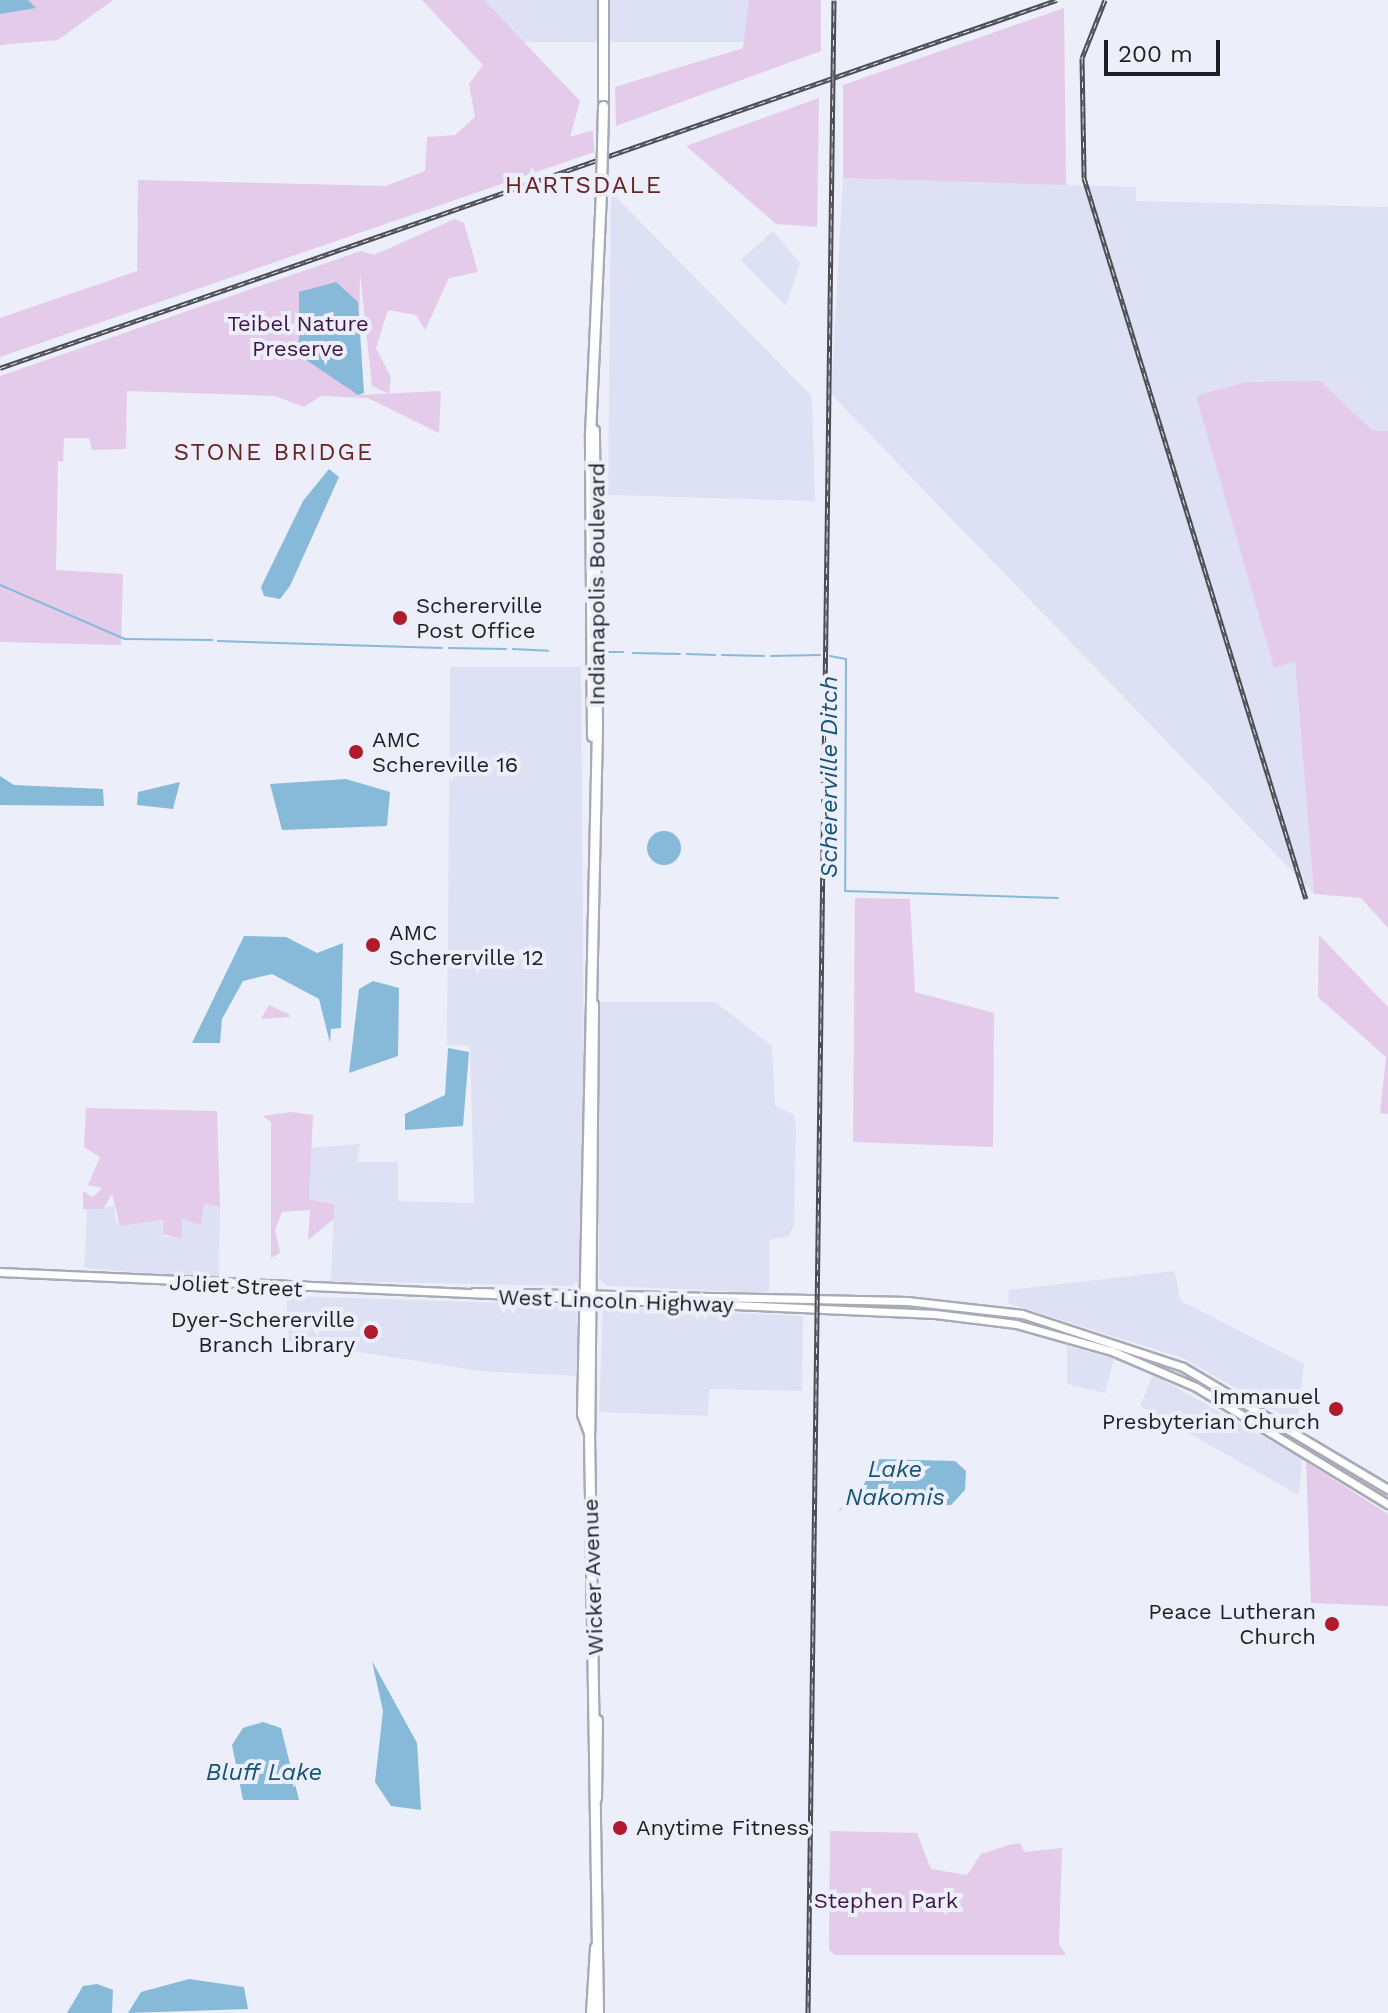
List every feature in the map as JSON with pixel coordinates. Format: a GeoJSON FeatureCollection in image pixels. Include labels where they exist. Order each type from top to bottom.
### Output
{"type":"FeatureCollection","features":[{"type":"Feature","properties":{"kind":"highway","name":"Indianapolis Boulevard"},"geometry":{"type":"LineString","coordinates":[[589,1296],[594,430],[603,0]]}},
{"type":"Feature","properties":{"kind":"highway","name":"Wicker Avenue"},"geometry":{"type":"LineString","coordinates":[[589,1296],[583,1383],[589,1433],[597,1720],[598,2013]]}},
{"type":"Feature","properties":{"kind":"highway","name":"Wicker Avenue"},"geometry":{"type":"LineString","coordinates":[[589,1296],[589,1433]]}},
{"type":"Feature","properties":{"kind":"highway"},"geometry":{"type":"LineString","coordinates":[[583,1383],[591,1406]]}},
{"type":"Feature","properties":{"kind":"highway","name":"Wicker Avenue"},"geometry":{"type":"LineString","coordinates":[[591,2013],[596,1944]]}},
{"type":"Feature","properties":{"kind":"main road","name":"Joliet Street"},"geometry":{"type":"LineString","coordinates":[[0,1272],[472,1293]]}},
{"type":"Feature","properties":{"kind":"main road","name":"West Lincoln Highway"},"geometry":{"type":"LineString","coordinates":[[472,1293],[935,1302],[1068,1325],[1209,1380],[1388,1489]]}},
{"type":"Feature","properties":{"kind":"main road","name":"West Lincoln Highway"},"geometry":{"type":"LineString","coordinates":[[589,1296],[935,1314],[1062,1335],[1196,1387],[1388,1504]]}},
{"type":"Feature","properties":{"kind":"shaded area"},"geometry":{"type":"Polygon","coordinates":[[[484,0],[749,0],[749,42],[484,42],[484,0]]]}},
{"type":"Feature","properties":{"kind":"shaded area"},"geometry":{"type":"Polygon","coordinates":[[[843,178],[1136,187],[1136,201],[1388,207],[1388,431],[1373,431],[1320,381],[1274,667],[1295,661],[1314,894],[831,394],[843,178]]]}},
{"type":"Feature","properties":{"kind":"shaded area"},"geometry":{"type":"Polygon","coordinates":[[[611,192],[812,396],[815,501],[608,495],[611,192]]]}},
{"type":"Feature","properties":{"kind":"shaded area"},"geometry":{"type":"Polygon","coordinates":[[[773,231],[800,263],[786,306],[741,260],[773,231]]]}},
{"type":"Feature","properties":{"kind":"shaded area"},"geometry":{"type":"Polygon","coordinates":[[[450,667],[581,667],[584,1088],[581,1279],[572,1286],[331,1281],[334,1203],[309,1199],[309,1148],[360,1144],[357,1162],[398,1162],[398,1201],[474,1203],[470,1046],[447,1045],[450,667]]]}},
{"type":"Feature","properties":{"kind":"shaded area"},"geometry":{"type":"Polygon","coordinates":[[[599,1002],[715,1002],[772,1046],[775,1105],[794,1115],[796,1127],[794,1225],[789,1236],[769,1240],[769,1293],[607,1286],[599,1279],[599,1002]]]}},
{"type":"Feature","properties":{"kind":"shaded area"},"geometry":{"type":"Polygon","coordinates":[[[204,1204],[220,1207],[219,1279],[84,1268],[87,1209],[114,1206],[116,1223],[162,1221],[163,1236],[182,1239],[182,1219],[198,1223],[204,1204]]]}},
{"type":"Feature","properties":{"kind":"shaded area"},"geometry":{"type":"Polygon","coordinates":[[[1174,1271],[1181,1301],[1304,1364],[1297,1424],[1183,1358],[1008,1303],[1009,1290],[1174,1271]]]}},
{"type":"Feature","properties":{"kind":"shaded area"},"geometry":{"type":"Polygon","coordinates":[[[287,1296],[571,1305],[581,1313],[578,1376],[481,1371],[288,1341],[287,1296]]]}},
{"type":"Feature","properties":{"kind":"shaded area"},"geometry":{"type":"Polygon","coordinates":[[[603,1307],[803,1316],[802,1391],[709,1389],[708,1416],[599,1412],[603,1307]]]}},
{"type":"Feature","properties":{"kind":"shaded area"},"geometry":{"type":"Polygon","coordinates":[[[1067,1346],[1114,1359],[1105,1393],[1067,1384],[1067,1346]]]}},
{"type":"Feature","properties":{"kind":"shaded area"},"geometry":{"type":"Polygon","coordinates":[[[1153,1374],[1302,1459],[1299,1495],[1140,1406],[1153,1374]]]}},
{"type":"Feature","properties":{"kind":"green space"},"geometry":{"type":"Polygon","coordinates":[[[0,0],[113,0],[58,40],[0,45],[0,0]]]}},
{"type":"Feature","properties":{"kind":"green space"},"geometry":{"type":"Polygon","coordinates":[[[422,0],[484,0],[580,101],[570,137],[593,130],[594,152],[0,357],[0,318],[137,271],[138,180],[386,186],[425,171],[427,137],[455,135],[475,117],[469,84],[483,65],[422,0]]]}},
{"type":"Feature","properties":{"kind":"green space"},"geometry":{"type":"Polygon","coordinates":[[[749,0],[821,0],[821,51],[616,126],[615,87],[743,48],[749,0]]]}},
{"type":"Feature","properties":{"kind":"green space"},"geometry":{"type":"Polygon","coordinates":[[[1064,8],[1066,185],[843,178],[843,85],[1064,8]]]}},
{"type":"Feature","properties":{"kind":"green space"},"geometry":{"type":"Polygon","coordinates":[[[819,98],[817,227],[776,224],[686,146],[819,98]]]}},
{"type":"Feature","properties":{"kind":"green space","name":"Teibel Nature Preserve"},"geometry":{"type":"Polygon","coordinates":[[[455,219],[464,223],[478,272],[449,278],[425,330],[416,315],[388,310],[376,348],[391,377],[389,394],[441,391],[439,433],[368,398],[321,396],[304,407],[275,396],[127,391],[126,449],[92,450],[89,438],[64,438],[63,462],[58,461],[56,570],[123,574],[121,645],[0,642],[0,376],[361,251],[374,255],[455,219]],[[360,273],[358,395],[388,394],[372,386],[360,273]]]}},
{"type":"Feature","properties":{"kind":"green space"},"geometry":{"type":"Polygon","coordinates":[[[1320,381],[1373,431],[1388,431],[1388,928],[1361,898],[1314,894],[1295,661],[1274,668],[1196,396],[1247,382],[1320,381]]]}},
{"type":"Feature","properties":{"kind":"green space"},"geometry":{"type":"Polygon","coordinates":[[[855,898],[910,899],[915,992],[994,1013],[993,1147],[853,1142],[855,898]]]}},
{"type":"Feature","properties":{"kind":"green space"},"geometry":{"type":"Polygon","coordinates":[[[1319,935],[1388,1007],[1388,1114],[1380,1113],[1386,1057],[1318,997],[1319,935]]]}},
{"type":"Feature","properties":{"kind":"green space"},"geometry":{"type":"Polygon","coordinates":[[[269,1005],[289,1014],[290,1017],[261,1019],[269,1005]]]}},
{"type":"Feature","properties":{"kind":"green space"},"geometry":{"type":"Polygon","coordinates":[[[86,1108],[217,1111],[220,1207],[204,1204],[201,1225],[182,1219],[182,1239],[163,1234],[163,1220],[120,1226],[112,1194],[103,1209],[83,1209],[83,1191],[93,1197],[102,1188],[88,1185],[100,1157],[84,1147],[86,1108]]]}},
{"type":"Feature","properties":{"kind":"green space"},"geometry":{"type":"Polygon","coordinates":[[[291,1112],[313,1115],[309,1199],[334,1204],[334,1219],[308,1240],[310,1210],[282,1212],[275,1230],[280,1253],[271,1258],[271,1122],[263,1116],[291,1112]]]}},
{"type":"Feature","properties":{"kind":"green space"},"geometry":{"type":"Polygon","coordinates":[[[1306,1462],[1388,1514],[1388,1606],[1311,1603],[1306,1462]]]}},
{"type":"Feature","properties":{"kind":"green space","name":"Stephen Park"},"geometry":{"type":"Polygon","coordinates":[[[830,1831],[917,1833],[931,1869],[967,1875],[981,1854],[1009,1845],[1020,1843],[1024,1852],[1062,1848],[1059,1944],[1066,1955],[835,1955],[829,1950],[830,1831]]]}},
{"type":"Feature","properties":{"kind":"water"},"geometry":{"type":"Polygon","coordinates":[[[0,0],[28,0],[36,8],[0,14],[0,0]]]}},
{"type":"Feature","properties":{"kind":"water"},"geometry":{"type":"Polygon","coordinates":[[[336,282],[358,302],[364,393],[358,395],[299,355],[299,292],[336,282]]]}},
{"type":"Feature","properties":{"kind":"water"},"geometry":{"type":"Polygon","coordinates":[[[329,469],[339,477],[290,586],[280,599],[264,596],[261,587],[303,501],[329,469]]]}},
{"type":"Feature","properties":{"kind":"water"},"geometry":{"type":"Polygon","coordinates":[[[0,776],[14,785],[103,789],[104,806],[0,805],[0,776]]]}},
{"type":"Feature","properties":{"kind":"water"},"geometry":{"type":"Polygon","coordinates":[[[346,779],[390,792],[387,826],[282,830],[270,784],[346,779]]]}},
{"type":"Feature","properties":{"kind":"water"},"geometry":{"type":"Polygon","coordinates":[[[180,782],[173,809],[137,805],[138,792],[180,782]]]}},
{"type":"Feature","properties":{"kind":"water"},"geometry":{"type":"Polygon","coordinates":[[[664,831],[676,836],[681,848],[676,860],[664,865],[652,860],[647,848],[652,836],[664,831]]]}},
{"type":"Feature","properties":{"kind":"water"},"geometry":{"type":"Polygon","coordinates":[[[244,936],[286,937],[317,953],[343,943],[341,1028],[331,1029],[330,1043],[319,999],[272,974],[243,981],[222,1019],[220,1043],[192,1043],[244,936]]]}},
{"type":"Feature","properties":{"kind":"water"},"geometry":{"type":"Polygon","coordinates":[[[373,981],[399,988],[398,1056],[349,1073],[359,989],[373,981]]]}},
{"type":"Feature","properties":{"kind":"water"},"geometry":{"type":"Polygon","coordinates":[[[448,1048],[469,1052],[463,1126],[405,1130],[405,1114],[445,1095],[448,1048]]]}},
{"type":"Feature","properties":{"kind":"water","name":"Lake Nakomis"},"geometry":{"type":"Polygon","coordinates":[[[876,1459],[955,1461],[966,1471],[965,1490],[951,1505],[858,1503],[837,1511],[857,1499],[876,1459]]]}},
{"type":"Feature","properties":{"kind":"water"},"geometry":{"type":"Polygon","coordinates":[[[372,1661],[417,1743],[421,1810],[391,1806],[375,1782],[383,1711],[372,1661]]]}},
{"type":"Feature","properties":{"kind":"water","name":"Bluff Lake"},"geometry":{"type":"Polygon","coordinates":[[[263,1722],[281,1728],[299,1800],[243,1800],[232,1745],[243,1728],[263,1722]]]}},
{"type":"Feature","properties":{"kind":"water"},"geometry":{"type":"Polygon","coordinates":[[[189,1979],[244,1987],[248,2009],[128,2013],[141,1992],[189,1979]]]}},
{"type":"Feature","properties":{"kind":"water"},"geometry":{"type":"Polygon","coordinates":[[[97,1984],[113,1990],[112,2013],[67,2013],[83,1986],[97,1984]]]}},
{"type":"Feature","properties":{"kind":"waterway","name":"Schererville Ditch"},"geometry":{"type":"LineString","coordinates":[[0,585],[125,639],[212,640]]}},
{"type":"Feature","properties":{"kind":"waterway","name":"Schererville Ditch"},"geometry":{"type":"LineString","coordinates":[[218,641],[442,648]]}},
{"type":"Feature","properties":{"kind":"waterway","name":"Schererville Ditch"},"geometry":{"type":"LineString","coordinates":[[449,648],[506,649]]}},
{"type":"Feature","properties":{"kind":"waterway","name":"Schererville Ditch"},"geometry":{"type":"LineString","coordinates":[[513,649],[548,651]]}},
{"type":"Feature","properties":{"kind":"waterway","name":"Schererville Ditch"},"geometry":{"type":"LineString","coordinates":[[607,652],[623,652]]}},
{"type":"Feature","properties":{"kind":"waterway","name":"Schererville Ditch"},"geometry":{"type":"LineString","coordinates":[[633,653],[680,654]]}},
{"type":"Feature","properties":{"kind":"waterway","name":"Schererville Ditch"},"geometry":{"type":"LineString","coordinates":[[687,654],[715,655]]}},
{"type":"Feature","properties":{"kind":"waterway","name":"Schererville Ditch"},"geometry":{"type":"LineString","coordinates":[[722,655],[764,656]]}},
{"type":"Feature","properties":{"kind":"waterway","name":"Schererville Ditch"},"geometry":{"type":"LineString","coordinates":[[771,656],[820,655]]}},
{"type":"Feature","properties":{"kind":"waterway","name":"Schererville Ditch"},"geometry":{"type":"LineString","coordinates":[[830,656],[846,659],[845,891],[1058,898]]}},
{"type":"Feature","properties":{"kind":"railway"},"geometry":{"type":"LineString","coordinates":[[808,2013],[834,0]]}},
{"type":"Feature","properties":{"kind":"railway"},"geometry":{"type":"LineString","coordinates":[[0,368],[1057,0]]}},
{"type":"Feature","properties":{"kind":"railway"},"geometry":{"type":"LineString","coordinates":[[1105,0],[1082,58],[1084,178],[1306,899]]}},
{"type":"Feature","properties":{"kind":"place","name":"Schererville Post Office"},"geometry":{"type":"Point","coordinates":[400,618]}},
{"type":"Feature","properties":{"kind":"place","name":"AMC Schereville 16"},"geometry":{"type":"Point","coordinates":[356,752]}},
{"type":"Feature","properties":{"kind":"place","name":"AMC Schererville 12"},"geometry":{"type":"Point","coordinates":[373,945]}},
{"type":"Feature","properties":{"kind":"place","name":"Dyer-Schererville Branch Library"},"geometry":{"type":"Point","coordinates":[371,1332]}},
{"type":"Feature","properties":{"kind":"place","name":"Immanuel Presbyterian Church"},"geometry":{"type":"Point","coordinates":[1336,1409]}},
{"type":"Feature","properties":{"kind":"place","name":"Peace Lutheran Church"},"geometry":{"type":"Point","coordinates":[1332,1624]}},
{"type":"Feature","properties":{"kind":"place","name":"Anytime Fitness"},"geometry":{"type":"Point","coordinates":[620,1828]}},
{"type":"Feature","properties":{"kind":"district","name":"HARTSDALE"},"geometry":{"type":"Point","coordinates":[584,186]}},
{"type":"Feature","properties":{"kind":"district","name":"STONE BRIDGE"},"geometry":{"type":"Point","coordinates":[274,453]}}]}
